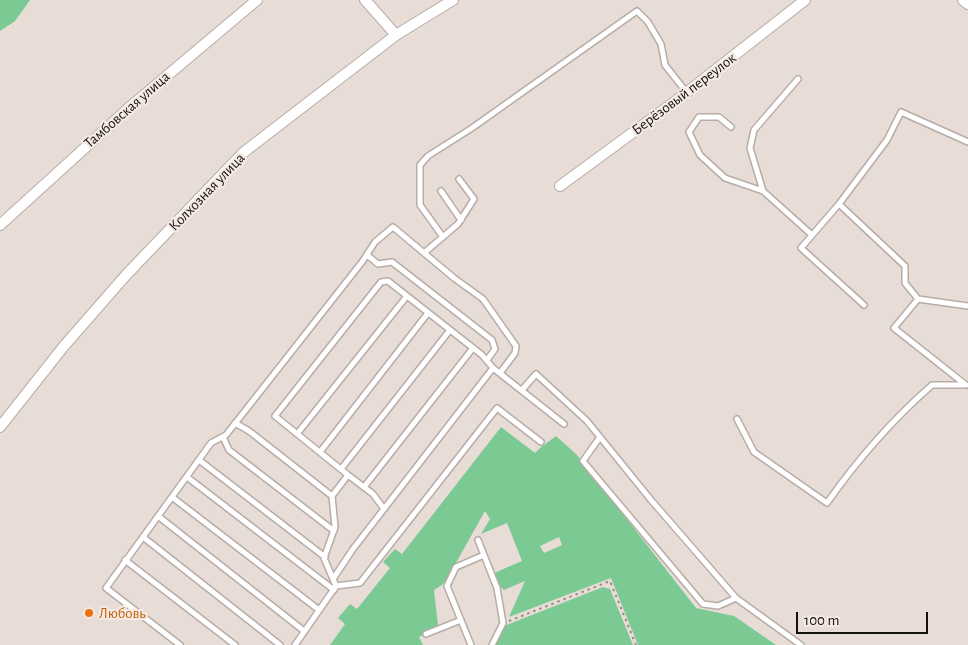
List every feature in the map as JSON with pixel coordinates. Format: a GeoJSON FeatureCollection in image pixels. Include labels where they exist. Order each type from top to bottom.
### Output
{"type":"FeatureCollection","features":[{"type":"Feature","properties":{"kind":"street","name":"Тамбовская улица"},"geometry":{"type":"LineString","coordinates":[[0,225],[116,118],[257,0]]}},
{"type":"Feature","properties":{"kind":"street"},"geometry":{"type":"LineString","coordinates":[[365,0],[396,35]]}},
{"type":"Feature","properties":{"kind":"street","name":"Колхозная улица"},"geometry":{"type":"LineString","coordinates":[[0,427],[64,346],[102,303],[244,152],[396,35],[453,0]]}},
{"type":"Feature","properties":{"kind":"street","name":"Берёзовый переулок"},"geometry":{"type":"LineString","coordinates":[[560,186],[687,93],[805,0]]}},
{"type":"Feature","properties":{"kind":"street"},"geometry":{"type":"LineString","coordinates":[[963,0],[968,4]]}},
{"type":"Feature","properties":{"kind":"lane"},"geometry":{"type":"LineString","coordinates":[[443,237],[420,205],[420,165],[428,156],[472,128],[638,11],[648,22],[662,44],[665,66],[687,93]]}},
{"type":"Feature","properties":{"kind":"lane"},"geometry":{"type":"LineString","coordinates":[[764,192],[750,148],[754,130],[798,79]]}},
{"type":"Feature","properties":{"kind":"lane"},"geometry":{"type":"LineString","coordinates":[[864,305],[801,248],[839,204],[887,140],[901,112],[968,142]]}},
{"type":"Feature","properties":{"kind":"lane"},"geometry":{"type":"LineString","coordinates":[[731,127],[719,117],[699,117],[689,132],[700,155],[725,178],[764,192],[812,235]]}},
{"type":"Feature","properties":{"kind":"lane"},"geometry":{"type":"LineString","coordinates":[[424,253],[461,220],[474,199],[459,178]]}},
{"type":"Feature","properties":{"kind":"lane"},"geometry":{"type":"LineString","coordinates":[[441,191],[461,220]]}},
{"type":"Feature","properties":{"kind":"lane"},"geometry":{"type":"LineString","coordinates":[[839,204],[906,266],[905,282],[918,299],[968,306]]}},
{"type":"Feature","properties":{"kind":"lane"},"geometry":{"type":"LineString","coordinates":[[180,645],[106,588],[211,444],[223,437],[235,424],[367,255],[375,242],[393,227],[454,278],[483,299],[516,346],[515,353],[500,374]]}},
{"type":"Feature","properties":{"kind":"lane"},"geometry":{"type":"LineString","coordinates":[[367,255],[378,264],[392,262],[492,340],[495,349],[487,360]]}},
{"type":"Feature","properties":{"kind":"lane"},"geometry":{"type":"LineString","coordinates":[[384,509],[373,494],[275,416],[381,282],[388,281],[473,348],[500,374],[564,424]]}},
{"type":"Feature","properties":{"kind":"lane"},"geometry":{"type":"LineString","coordinates":[[297,434],[407,296]]}},
{"type":"Feature","properties":{"kind":"lane"},"geometry":{"type":"LineString","coordinates":[[918,299],[894,328],[967,386]]}},
{"type":"Feature","properties":{"kind":"lane"},"geometry":{"type":"LineString","coordinates":[[320,452],[428,313]]}},
{"type":"Feature","properties":{"kind":"lane"},"geometry":{"type":"LineString","coordinates":[[341,469],[450,330]]}},
{"type":"Feature","properties":{"kind":"lane"},"geometry":{"type":"LineString","coordinates":[[364,487],[473,348]]}},
{"type":"Feature","properties":{"kind":"lane"},"geometry":{"type":"LineString","coordinates":[[333,579],[353,549],[493,368]]}},
{"type":"Feature","properties":{"kind":"lane"},"geometry":{"type":"LineString","coordinates":[[522,390],[536,374],[587,421],[736,598],[801,645]]}},
{"type":"Feature","properties":{"kind":"lane"},"geometry":{"type":"LineString","coordinates":[[737,419],[754,452],[827,503],[848,474],[904,410],[932,385],[967,386]]}},
{"type":"Feature","properties":{"kind":"lane"},"geometry":{"type":"LineString","coordinates":[[295,645],[335,588],[360,583],[497,408],[540,442]]}},
{"type":"Feature","properties":{"kind":"lane"},"geometry":{"type":"LineString","coordinates":[[235,424],[249,431],[332,496]]}},
{"type":"Feature","properties":{"kind":"lane"},"geometry":{"type":"LineString","coordinates":[[223,437],[229,450],[334,531]]}},
{"type":"Feature","properties":{"kind":"lane"},"geometry":{"type":"LineString","coordinates":[[600,438],[583,460],[696,596],[703,604],[718,606],[736,598]]}},
{"type":"Feature","properties":{"kind":"lane"},"geometry":{"type":"LineString","coordinates":[[199,460],[325,557],[335,588]]}},
{"type":"Feature","properties":{"kind":"lane"},"geometry":{"type":"LineString","coordinates":[[325,557],[335,527],[332,496],[348,474]]}},
{"type":"Feature","properties":{"kind":"lane"},"geometry":{"type":"LineString","coordinates":[[187,477],[335,588]]}},
{"type":"Feature","properties":{"kind":"lane"},"geometry":{"type":"LineString","coordinates":[[172,497],[319,610]]}},
{"type":"Feature","properties":{"kind":"lane"},"geometry":{"type":"LineString","coordinates":[[158,516],[304,632]]}},
{"type":"Feature","properties":{"kind":"lane"},"geometry":{"type":"LineString","coordinates":[[143,537],[280,645]]}},
{"type":"Feature","properties":{"kind":"lane"},"geometry":{"type":"LineString","coordinates":[[478,540],[497,588],[504,623],[492,645]]}},
{"type":"Feature","properties":{"kind":"lane"},"geometry":{"type":"LineString","coordinates":[[471,645],[447,586],[456,566],[484,555]]}},
{"type":"Feature","properties":{"kind":"lane"},"geometry":{"type":"LineString","coordinates":[[125,560],[235,645]]}},
{"type":"Feature","properties":{"kind":"lane"},"geometry":{"type":"LineString","coordinates":[[426,634],[461,620]]}},
{"type":"Feature","properties":{"kind":"path"},"geometry":{"type":"LineString","coordinates":[[504,623],[610,581],[636,645]]}},
{"type":"Feature","properties":{"kind":"green space"},"geometry":{"type":"Polygon","coordinates":[[[0,0],[30,0],[15,21],[0,31],[0,0]]]}},
{"type":"Feature","properties":{"kind":"green space"},"geometry":{"type":"Polygon","coordinates":[[[501,427],[535,453],[556,436],[577,455],[696,608],[734,616],[776,645],[638,645],[611,578],[509,617],[525,581],[504,590],[494,573],[522,561],[507,523],[481,534],[490,519],[485,511],[447,579],[434,590],[438,626],[419,637],[423,645],[330,645],[345,624],[338,618],[350,604],[357,609],[390,568],[383,562],[395,549],[402,554],[501,427]],[[559,537],[540,546],[544,553],[562,545],[559,537]]]}},
{"type":"Feature","properties":{"kind":"green space"},"geometry":{"type":"Polygon","coordinates":[[[603,587],[610,589],[633,645],[495,645],[504,626],[603,587]]]}},
{"type":"Feature","properties":{"kind":"place","name":"Любовь"},"geometry":{"type":"Point","coordinates":[89,613]}}]}
